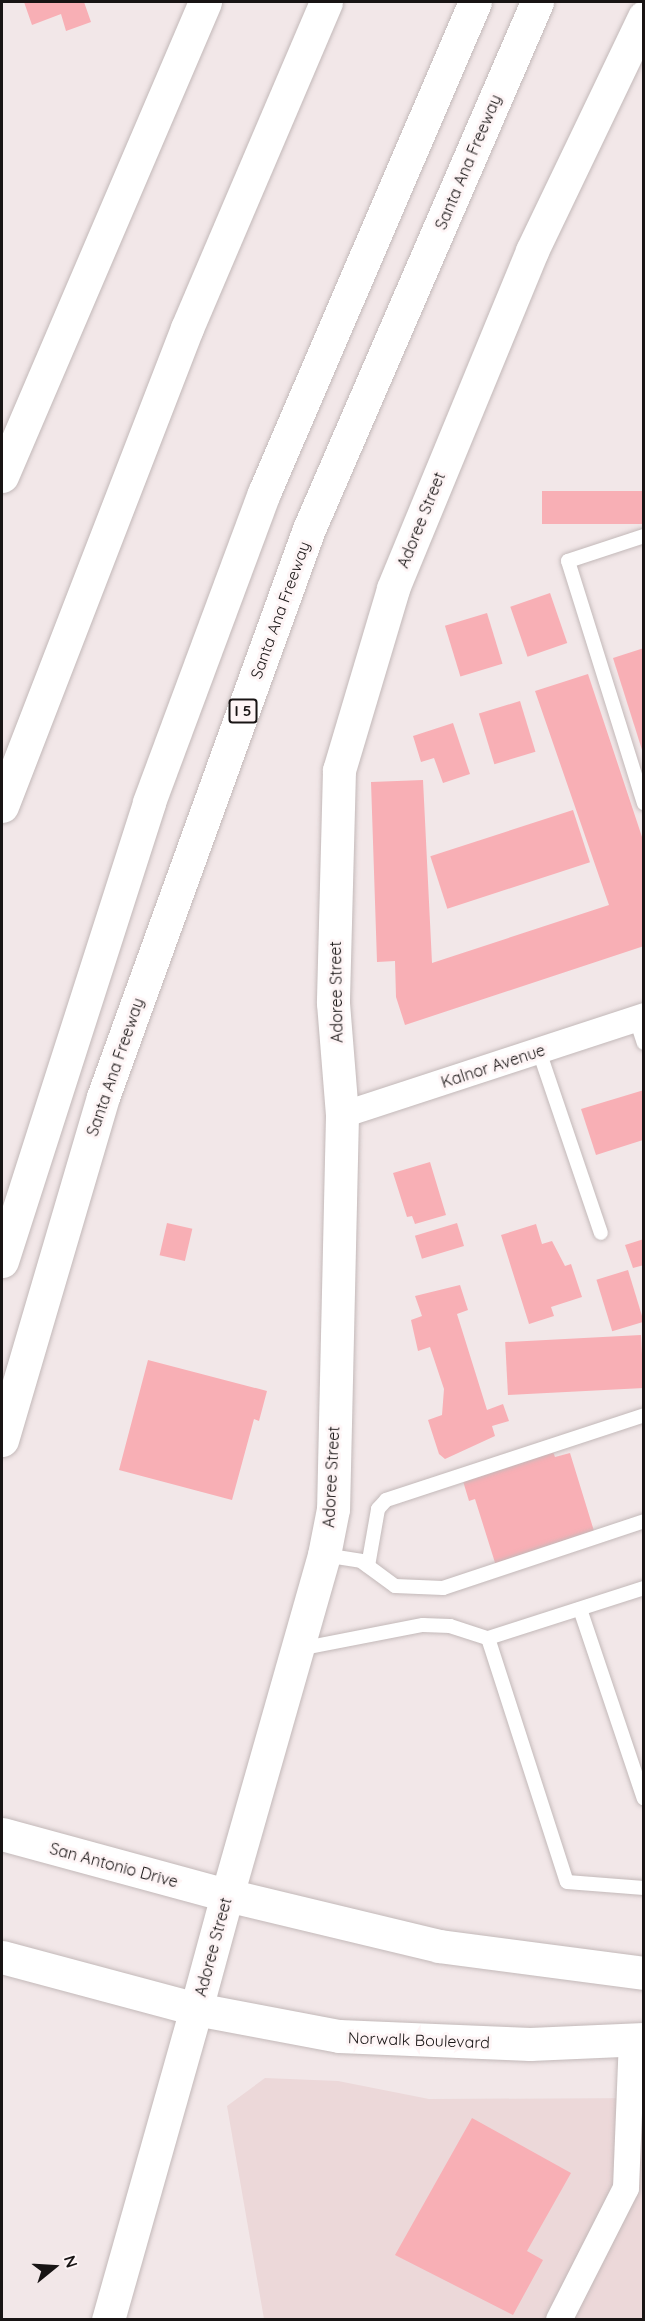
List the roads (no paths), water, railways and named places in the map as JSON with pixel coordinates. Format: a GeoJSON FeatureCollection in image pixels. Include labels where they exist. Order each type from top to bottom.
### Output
{"type":"FeatureCollection","features":[{"type":"Feature","properties":{"kind":"main road"},"geometry":{"type":"LineString","coordinates":[[2,476],[205,2]]}},
{"type":"Feature","properties":{"kind":"main road"},"geometry":{"type":"LineString","coordinates":[[2,806],[186,328],[326,2]]}},
{"type":"Feature","properties":{"kind":"main road"},"geometry":{"type":"LineString","coordinates":[[2,1260],[145,812],[264,493],[475,2]]}},
{"type":"Feature","properties":{"kind":"main road","name":"Santa Ana Freeway"},"geometry":{"type":"LineString","coordinates":[[2,1440],[103,1096],[309,529],[537,2]]}},
{"type":"Feature","properties":{"kind":"main road","name":"Adoree Street"},"geometry":{"type":"LineString","coordinates":[[108,2319],[299,1649],[324,1555],[333,1509],[342,1115],[333,1003],[339,770],[393,589],[532,251],[644,16]]}},
{"type":"Feature","properties":{"kind":"main road","name":"San Antonio Drive"},"geometry":{"type":"LineString","coordinates":[[2,1834],[227,1895]]}},
{"type":"Feature","properties":{"kind":"main road"},"geometry":{"type":"LineString","coordinates":[[227,1895],[439,1946],[644,1973]]}},
{"type":"Feature","properties":{"kind":"main road"},"geometry":{"type":"LineString","coordinates":[[2,1957],[196,2009]]}},
{"type":"Feature","properties":{"kind":"main road","name":"Norwalk Boulevard"},"geometry":{"type":"LineString","coordinates":[[196,2009],[339,2036],[530,2044],[638,2040]]}},
{"type":"Feature","properties":{"kind":"street","name":"Kalnor Avenue"},"geometry":{"type":"LineString","coordinates":[[342,1115],[640,1018]]}},
{"type":"Feature","properties":{"kind":"street"},"geometry":{"type":"LineString","coordinates":[[559,2319],[626,2188],[638,2040]]}},
{"type":"Feature","properties":{"kind":"lane"},"geometry":{"type":"LineString","coordinates":[[644,536],[568,561],[644,803]]}},
{"type":"Feature","properties":{"kind":"lane"},"geometry":{"type":"LineString","coordinates":[[640,1018],[644,1043]]}},
{"type":"Feature","properties":{"kind":"lane"},"geometry":{"type":"LineString","coordinates":[[539,1051],[601,1233]]}},
{"type":"Feature","properties":{"kind":"lane"},"geometry":{"type":"LineString","coordinates":[[368,1566],[378,1509],[386,1500],[644,1415]]}},
{"type":"Feature","properties":{"kind":"lane"},"geometry":{"type":"LineString","coordinates":[[324,1555],[368,1566],[395,1586],[443,1588],[644,1521]]}},
{"type":"Feature","properties":{"kind":"lane"},"geometry":{"type":"LineString","coordinates":[[299,1649],[423,1625],[450,1626],[488,1638],[644,1588]]}},
{"type":"Feature","properties":{"kind":"lane"},"geometry":{"type":"LineString","coordinates":[[580,1609],[644,1799]]}},
{"type":"Feature","properties":{"kind":"lane"},"geometry":{"type":"LineString","coordinates":[[488,1638],[567,1882],[644,1888]]}}]}
